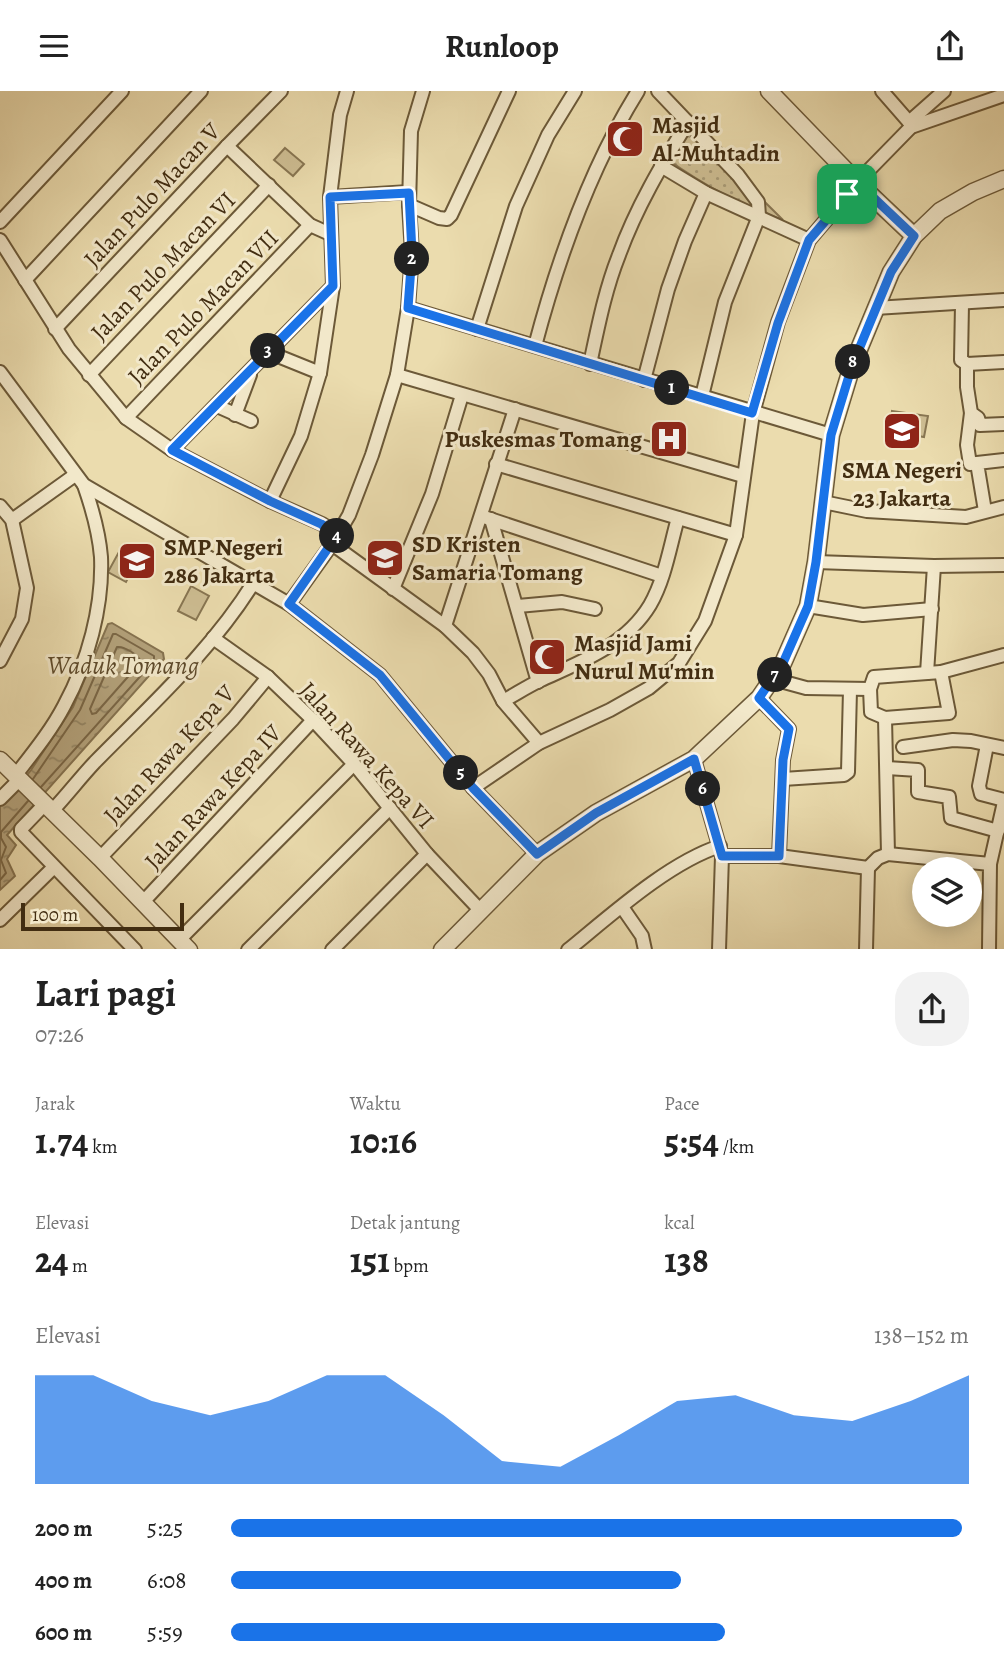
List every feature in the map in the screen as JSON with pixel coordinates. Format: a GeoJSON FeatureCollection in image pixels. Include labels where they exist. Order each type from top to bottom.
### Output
{"type":"FeatureCollection","features":[{"type":"Feature","properties":{"kind":"street"},"geometry":{"type":"LineString","coordinates":[[0,222],[122,91]]}},
{"type":"Feature","properties":{"kind":"street"},"geometry":{"type":"LineString","coordinates":[[25,280],[201,91]]}},
{"type":"Feature","properties":{"kind":"street"},"geometry":{"type":"LineString","coordinates":[[262,91],[277,96]]}},
{"type":"Feature","properties":{"kind":"street"},"geometry":{"type":"LineString","coordinates":[[270,501],[301,436],[320,373],[333,286],[330,197],[340,115],[347,91]]}},
{"type":"Feature","properties":{"kind":"street"},"geometry":{"type":"LineString","coordinates":[[289,604],[335,539],[358,495],[397,375],[408,308],[412,253],[409,199],[411,131],[423,91]]}},
{"type":"Feature","properties":{"kind":"street"},"geometry":{"type":"LineString","coordinates":[[330,197],[409,199],[439,218],[447,219],[509,91]]}},
{"type":"Feature","properties":{"kind":"street"},"geometry":{"type":"LineString","coordinates":[[477,329],[516,206],[548,135],[575,91]]}},
{"type":"Feature","properties":{"kind":"street"},"geometry":{"type":"LineString","coordinates":[[535,347],[547,300],[576,214],[625,112],[638,91]]}},
{"type":"Feature","properties":{"kind":"street"},"geometry":{"type":"LineString","coordinates":[[659,91],[729,165],[755,198],[759,216],[725,302],[702,396]]}},
{"type":"Feature","properties":{"kind":"street"},"geometry":{"type":"LineString","coordinates":[[769,91],[858,183],[914,236]]}},
{"type":"Feature","properties":{"kind":"street"},"geometry":{"type":"LineString","coordinates":[[882,91],[910,125]]}},
{"type":"Feature","properties":{"kind":"street"},"geometry":{"type":"LineString","coordinates":[[473,788],[539,743],[610,710],[649,688],[679,663],[705,621],[736,535],[752,413],[778,323],[809,240],[910,125],[944,91]]}},
{"type":"Feature","properties":{"kind":"street"},"geometry":{"type":"LineString","coordinates":[[910,125],[1004,95]]}},
{"type":"Feature","properties":{"kind":"street","name":"Jalan Pulo Macan V"},"geometry":{"type":"LineString","coordinates":[[55,329],[277,96]]}},
{"type":"Feature","properties":{"kind":"street"},"geometry":{"type":"LineString","coordinates":[[590,364],[604,302],[619,254],[660,166],[688,122]]}},
{"type":"Feature","properties":{"kind":"street"},"geometry":{"type":"LineString","coordinates":[[227,146],[310,225],[330,234]]}},
{"type":"Feature","properties":{"kind":"street"},"geometry":{"type":"LineString","coordinates":[[660,166],[706,193],[809,240]]}},
{"type":"Feature","properties":{"kind":"street"},"geometry":{"type":"LineString","coordinates":[[443,949],[537,854],[596,813],[694,759],[759,698],[773,679],[808,606],[831,435],[852,366],[891,272],[914,236],[940,211],[972,192],[1004,179]]}},
{"type":"Feature","properties":{"kind":"street","name":"Jalan Pulo Macan VI"},"geometry":{"type":"LineString","coordinates":[[89,375],[269,185]]}},
{"type":"Feature","properties":{"kind":"street"},"geometry":{"type":"LineString","coordinates":[[644,380],[668,289],[706,193]]}},
{"type":"Feature","properties":{"kind":"street","name":"Jalan Pulo Macan VII"},"geometry":{"type":"LineString","coordinates":[[126,418],[310,225]]}},
{"type":"Feature","properties":{"kind":"street"},"geometry":{"type":"LineString","coordinates":[[0,240],[55,329],[89,375],[126,418],[172,450],[270,501],[321,523],[342,549],[445,626],[473,653],[489,674],[503,701],[539,743]]}},
{"type":"Feature","properties":{"kind":"street"},"geometry":{"type":"LineString","coordinates":[[172,450],[333,286]]}},
{"type":"Feature","properties":{"kind":"street"},"geometry":{"type":"LineString","coordinates":[[875,307],[1004,300]]}},
{"type":"Feature","properties":{"kind":"street"},"geometry":{"type":"LineString","coordinates":[[962,304],[961,360],[967,364],[1004,362]]}},
{"type":"Feature","properties":{"kind":"street"},"geometry":{"type":"LineString","coordinates":[[408,308],[831,435]]}},
{"type":"Feature","properties":{"kind":"street"},"geometry":{"type":"LineString","coordinates":[[268,352],[320,373]]}},
{"type":"Feature","properties":{"kind":"street"},"geometry":{"type":"LineString","coordinates":[[967,364],[971,413],[967,445],[970,464],[1004,460]]}},
{"type":"Feature","properties":{"kind":"street"},"geometry":{"type":"LineString","coordinates":[[235,415],[252,368]]}},
{"type":"Feature","properties":{"kind":"street"},"geometry":{"type":"LineString","coordinates":[[0,372],[79,480],[95,517],[101,557],[97,606],[87,654],[64,706],[18,779],[0,799]]}},
{"type":"Feature","properties":{"kind":"street"},"geometry":{"type":"LineString","coordinates":[[397,375],[743,476]]}},
{"type":"Feature","properties":{"kind":"street"},"geometry":{"type":"LineString","coordinates":[[394,589],[432,494],[462,395]]}},
{"type":"Feature","properties":{"kind":"street"},"geometry":{"type":"LineString","coordinates":[[216,406],[251,421]]}},
{"type":"Feature","properties":{"kind":"street"},"geometry":{"type":"LineString","coordinates":[[445,626],[486,518],[496,464],[515,409]]}},
{"type":"Feature","properties":{"kind":"street"},"geometry":{"type":"LineString","coordinates":[[971,413],[978,418],[980,425],[1004,424]]}},
{"type":"Feature","properties":{"kind":"street"},"geometry":{"type":"LineString","coordinates":[[977,463],[985,511]]}},
{"type":"Feature","properties":{"kind":"street"},"geometry":{"type":"LineString","coordinates":[[496,464],[736,535]]}},
{"type":"Feature","properties":{"kind":"street"},"geometry":{"type":"LineString","coordinates":[[12,520],[79,480]]}},
{"type":"Feature","properties":{"kind":"street"},"geometry":{"type":"LineString","coordinates":[[79,480],[289,604],[380,675],[473,788],[537,854]]}},
{"type":"Feature","properties":{"kind":"street"},"geometry":{"type":"LineString","coordinates":[[823,502],[867,511],[966,517],[1004,507]]}},
{"type":"Feature","properties":{"kind":"street"},"geometry":{"type":"LineString","coordinates":[[0,506],[12,520],[27,588],[22,618],[0,661]]}},
{"type":"Feature","properties":{"kind":"street"},"geometry":{"type":"LineString","coordinates":[[486,518],[662,576]]}},
{"type":"Feature","properties":{"kind":"street"},"geometry":{"type":"LineString","coordinates":[[486,518],[518,607],[538,682]]}},
{"type":"Feature","properties":{"kind":"street"},"geometry":{"type":"LineString","coordinates":[[503,701],[589,659],[625,634],[649,606],[662,576],[678,518]]}},
{"type":"Feature","properties":{"kind":"street"},"geometry":{"type":"LineString","coordinates":[[816,562],[934,566],[1004,565]]}},
{"type":"Feature","properties":{"kind":"street"},"geometry":{"type":"LineString","coordinates":[[927,673],[934,566]]}},
{"type":"Feature","properties":{"kind":"street"},"geometry":{"type":"LineString","coordinates":[[134,949],[21,832],[158,700],[213,638],[254,582]]}},
{"type":"Feature","properties":{"kind":"street"},"geometry":{"type":"LineString","coordinates":[[518,607],[562,602],[595,609]]}},
{"type":"Feature","properties":{"kind":"street"},"geometry":{"type":"LineString","coordinates":[[808,606],[863,615],[932,609]]}},
{"type":"Feature","properties":{"kind":"street","name":"Jalan Rawa Kepa VI"},"geometry":{"type":"LineString","coordinates":[[213,638],[268,677],[313,720],[354,764],[427,854],[480,910]]}},
{"type":"Feature","properties":{"kind":"street"},"geometry":{"type":"LineString","coordinates":[[941,672],[949,713],[885,718],[872,714],[870,689],[877,675],[941,672],[1004,655]]}},
{"type":"Feature","properties":{"kind":"street","name":"Jalan Rawa Kepa V"},"geometry":{"type":"LineString","coordinates":[[100,858],[233,719],[268,677]]}},
{"type":"Feature","properties":{"kind":"street"},"geometry":{"type":"LineString","coordinates":[[773,679],[806,688],[870,689]]}},
{"type":"Feature","properties":{"kind":"street"},"geometry":{"type":"LineString","coordinates":[[783,779],[844,775],[848,772],[850,690]]}},
{"type":"Feature","properties":{"kind":"street"},"geometry":{"type":"LineString","coordinates":[[759,698],[789,729],[783,760],[779,856]]}},
{"type":"Feature","properties":{"kind":"street"},"geometry":{"type":"LineString","coordinates":[[885,718],[888,854]]}},
{"type":"Feature","properties":{"kind":"street","name":"Jalan Rawa Kepa IV"},"geometry":{"type":"LineString","coordinates":[[143,902],[313,720]]}},
{"type":"Feature","properties":{"kind":"street"},"geometry":{"type":"LineString","coordinates":[[903,747],[953,740],[1004,748]]}},
{"type":"Feature","properties":{"kind":"street"},"geometry":{"type":"LineString","coordinates":[[988,745],[980,792],[1004,801],[990,864],[997,893],[989,949]]}},
{"type":"Feature","properties":{"kind":"street"},"geometry":{"type":"LineString","coordinates":[[694,759],[721,851],[719,949]]}},
{"type":"Feature","properties":{"kind":"street"},"geometry":{"type":"LineString","coordinates":[[0,760],[184,945],[354,764]]}},
{"type":"Feature","properties":{"kind":"street"},"geometry":{"type":"LineString","coordinates":[[887,768],[918,770],[917,790],[949,797],[951,818],[998,831]]}},
{"type":"Feature","properties":{"kind":"street"},"geometry":{"type":"LineString","coordinates":[[249,949],[390,808]]}},
{"type":"Feature","properties":{"kind":"street"},"geometry":{"type":"LineString","coordinates":[[569,949],[649,885],[709,850],[868,868]]}},
{"type":"Feature","properties":{"kind":"street"},"geometry":{"type":"LineString","coordinates":[[333,949],[427,854]]}},
{"type":"Feature","properties":{"kind":"street"},"geometry":{"type":"LineString","coordinates":[[866,949],[868,868],[878,857],[888,854],[990,864]]}},
{"type":"Feature","properties":{"kind":"street"},"geometry":{"type":"LineString","coordinates":[[0,920],[54,867]]}},
{"type":"Feature","properties":{"kind":"street"},"geometry":{"type":"LineString","coordinates":[[622,907],[642,936],[645,949]]}},
{"type":"Feature","properties":{"kind":"shaded area"},"geometry":{"type":"Polygon","coordinates":[[[692,130],[783,220],[723,194],[667,159],[692,130]]]}},
{"type":"Feature","properties":{"kind":"shaded area"},"geometry":{"type":"Polygon","coordinates":[[[285,148],[304,164],[293,176],[274,160],[285,148]]]}},
{"type":"Feature","properties":{"kind":"shaded area"},"geometry":{"type":"Polygon","coordinates":[[[892,411],[928,416],[924,437],[889,431],[892,411]]]}},
{"type":"Feature","properties":{"kind":"shaded area"},"geometry":{"type":"Polygon","coordinates":[[[120,550],[138,559],[126,582],[108,572],[120,550]]]}},
{"type":"Feature","properties":{"kind":"shaded area"},"geometry":{"type":"Polygon","coordinates":[[[191,586],[209,596],[196,620],[178,611],[191,586]]]}},
{"type":"Feature","properties":{"kind":"water","name":"Waduk Tomang"},"geometry":{"type":"Polygon","coordinates":[[[112,623],[163,653],[164,659],[7,835],[16,845],[7,859],[15,876],[0,890],[0,804],[14,792],[31,770],[73,707],[108,624],[112,623]]]}},
{"type":"Feature","properties":{"kind":"place","name":"Masjid Al-Muhtadin"},"geometry":{"type":"Point","coordinates":[625,139]}},
{"type":"Feature","properties":{"kind":"place","name":"SMA Negeri 23 Jakarta"},"geometry":{"type":"Point","coordinates":[902,431]}},
{"type":"Feature","properties":{"kind":"place","name":"Puskesmas Tomang"},"geometry":{"type":"Point","coordinates":[669,439]}},
{"type":"Feature","properties":{"kind":"place","name":"SD Kristen Samaria Tomang"},"geometry":{"type":"Point","coordinates":[385,558]}},
{"type":"Feature","properties":{"kind":"place","name":"SMP Negeri 286 Jakarta"},"geometry":{"type":"Point","coordinates":[137,561]}},
{"type":"Feature","properties":{"kind":"place","name":"Masjid Jami Nurul Mu'min"},"geometry":{"type":"Point","coordinates":[547,657]}},
{"type":"Feature","properties":{"kind":"route"},"geometry":{"type":"LineString","coordinates":[[858,183],[914,236],[891,272],[852,366],[831,435],[808,606],[783,663],[759,698],[789,729],[783,760],[779,856],[722,856],[694,759],[596,813],[537,854],[473,788],[380,675],[289,604],[338,534],[172,450],[333,286],[330,197],[409,193],[412,253],[408,308],[752,413],[778,323],[809,240],[847,194],[858,183]]}}]}
